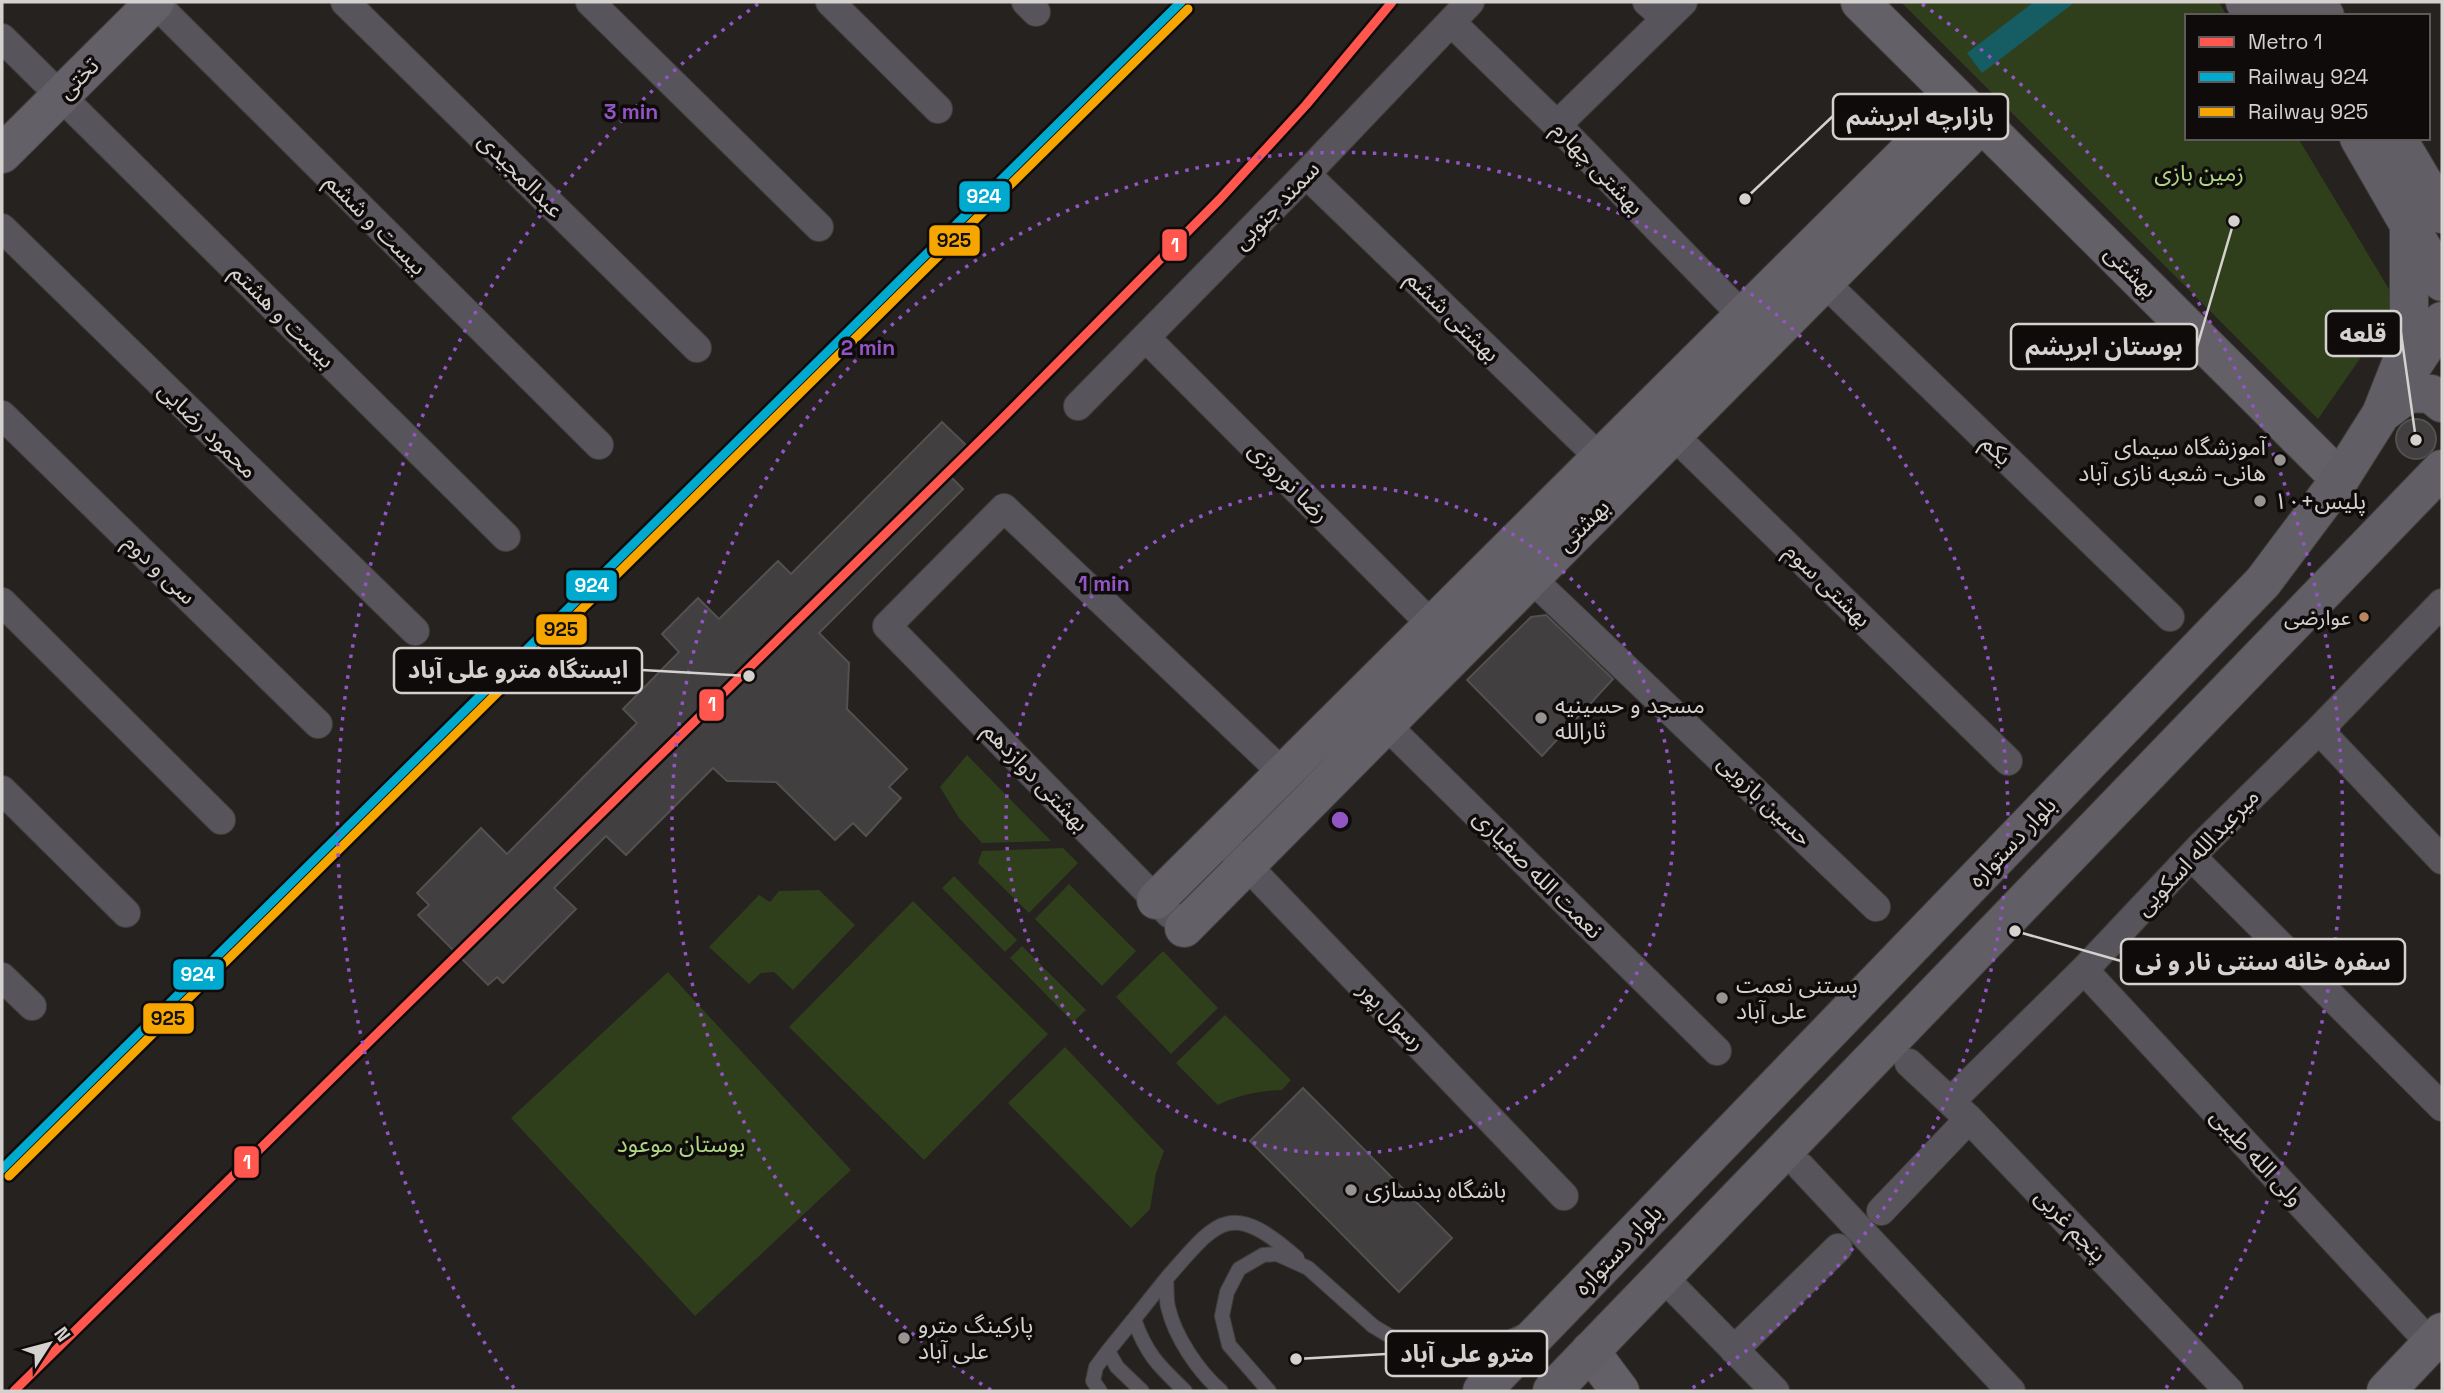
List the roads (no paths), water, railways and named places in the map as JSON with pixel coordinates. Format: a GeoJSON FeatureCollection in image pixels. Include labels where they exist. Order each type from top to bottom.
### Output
{"type":"FeatureCollection","features":[{"type":"Feature","properties":{"kind":"main road"},"geometry":{"type":"LineString","coordinates":[[2361,140],[2434,215]]}},
{"type":"Feature","properties":{"kind":"main road"},"geometry":{"type":"LineString","coordinates":[[2398,140],[2434,215],[2442,282]]}},
{"type":"Feature","properties":{"kind":"main road","name":"بلوار دستواره"},"geometry":{"type":"LineString","coordinates":[[1482,1391],[2263,582],[2340,479],[2381,414],[2409,343],[2434,215]]}},
{"type":"Feature","properties":{"kind":"main road"},"geometry":{"type":"LineString","coordinates":[[2381,414],[2442,321]]}},
{"type":"Feature","properties":{"kind":"main road"},"geometry":{"type":"LineString","coordinates":[[2381,414],[2409,393],[2431,394],[2442,403]]}},
{"type":"Feature","properties":{"kind":"main road"},"geometry":{"type":"LineString","coordinates":[[1552,1391],[2442,468]]}},
{"type":"Feature","properties":{"kind":"street","name":"تختی"},"geometry":{"type":"LineString","coordinates":[[2,154],[154,2]]}},
{"type":"Feature","properties":{"kind":"street","name":"بیست و ششم"},"geometry":{"type":"LineString","coordinates":[[154,2],[598,445]]}},
{"type":"Feature","properties":{"kind":"street","name":"عبدالمجیدی"},"geometry":{"type":"LineString","coordinates":[[345,2],[697,348]]}},
{"type":"Feature","properties":{"kind":"street"},"geometry":{"type":"LineString","coordinates":[[590,2],[819,227]]}},
{"type":"Feature","properties":{"kind":"street"},"geometry":{"type":"LineString","coordinates":[[830,2],[938,109]]}},
{"type":"Feature","properties":{"kind":"street","name":"سمند جنوبی"},"geometry":{"type":"LineString","coordinates":[[1078,406],[1470,2]]}},
{"type":"Feature","properties":{"kind":"street","name":"بهشتی"},"geometry":{"type":"LineString","coordinates":[[1860,2],[2340,479]]}},
{"type":"Feature","properties":{"kind":"street"},"geometry":{"type":"LineString","coordinates":[[1557,125],[1666,7]]}},
{"type":"Feature","properties":{"kind":"street","name":"بهشتی چهارم"},"geometry":{"type":"LineString","coordinates":[[1451,23],[1557,125],[1743,316]]}},
{"type":"Feature","properties":{"kind":"street","name":"بیست و هشتم"},"geometry":{"type":"LineString","coordinates":[[2,38],[506,537]]}},
{"type":"Feature","properties":{"kind":"street"},"geometry":{"type":"LineString","coordinates":[[1156,900],[1600,458],[1660,422],[1743,316],[1970,112]]}},
{"type":"Feature","properties":{"kind":"street","name":"بهشتی"},"geometry":{"type":"LineString","coordinates":[[1184,928],[1531,578],[1660,422],[1824,282],[1970,112]]}},
{"type":"Feature","properties":{"kind":"street","name":"بهشتی ششم"},"geometry":{"type":"LineString","coordinates":[[1306,174],[1600,458]]}},
{"type":"Feature","properties":{"kind":"street","name":"محمود رضایی"},"geometry":{"type":"LineString","coordinates":[[2,228],[415,631]]}},
{"type":"Feature","properties":{"kind":"street","name":"یکم"},"geometry":{"type":"LineString","coordinates":[[1824,282],[2170,617]]}},
{"type":"Feature","properties":{"kind":"street","name":"رضا نوروزی"},"geometry":{"type":"LineString","coordinates":[[1146,338],[1432,625]]}},
{"type":"Feature","properties":{"kind":"street","name":"سی و دوم"},"geometry":{"type":"LineString","coordinates":[[2,415],[317,723]]}},
{"type":"Feature","properties":{"kind":"street","name":"بهشتی سوم"},"geometry":{"type":"LineString","coordinates":[[1660,422],[2008,761]]}},
{"type":"Feature","properties":{"kind":"street","name":"بهشتی دوازدهم"},"geometry":{"type":"LineString","coordinates":[[1184,928],[887,626],[1003,508],[1283,773]]}},
{"type":"Feature","properties":{"kind":"street","name":"حسین بازویی"},"geometry":{"type":"LineString","coordinates":[[1531,578],[1876,906]]}},
{"type":"Feature","properties":{"kind":"street"},"geometry":{"type":"LineString","coordinates":[[2,603],[221,820]]}},
{"type":"Feature","properties":{"kind":"street","name":"میرعبدالله اسکویی"},"geometry":{"type":"LineString","coordinates":[[1881,1211],[1960,1110],[2084,970],[2192,856],[2442,603]]}},
{"type":"Feature","properties":{"kind":"street","name":"نعمت الله صفیاری"},"geometry":{"type":"LineString","coordinates":[[1358,699],[1717,1051]]}},
{"type":"Feature","properties":{"kind":"street"},"geometry":{"type":"LineString","coordinates":[[2319,730],[2442,860]]}},
{"type":"Feature","properties":{"kind":"street"},"geometry":{"type":"LineString","coordinates":[[2,790],[126,913]]}},
{"type":"Feature","properties":{"kind":"street","name":"رسول پور"},"geometry":{"type":"LineString","coordinates":[[1218,837],[1247,864],[1564,1196]]}},
{"type":"Feature","properties":{"kind":"street"},"geometry":{"type":"LineString","coordinates":[[2192,856],[2442,1107]]}},
{"type":"Feature","properties":{"kind":"street","name":"ولی الله طیبی"},"geometry":{"type":"LineString","coordinates":[[2084,970],[2437,1338]]}},
{"type":"Feature","properties":{"kind":"street"},"geometry":{"type":"LineString","coordinates":[[2,977],[32,1006]]}},
{"type":"Feature","properties":{"kind":"street","name":"پنجم غربی"},"geometry":{"type":"LineString","coordinates":[[1909,1063],[1960,1110],[2229,1391]]}},
{"type":"Feature","properties":{"kind":"street"},"geometry":{"type":"LineString","coordinates":[[1801,1167],[2011,1391]]}},
{"type":"Feature","properties":{"kind":"street"},"geometry":{"type":"LineString","coordinates":[[1734,1350],[1838,1248]]}},
{"type":"Feature","properties":{"kind":"street"},"geometry":{"type":"LineString","coordinates":[[1662,1276],[1774,1391]]}},
{"type":"Feature","properties":{"kind":"street"},"geometry":{"type":"LineString","coordinates":[[2386,1391],[2437,1338]]}},
{"type":"Feature","properties":{"kind":"street"},"geometry":{"type":"LineString","coordinates":[[1590,1351],[1620,1391]]}},
{"type":"Feature","properties":{"kind":"lane"},"geometry":{"type":"LineString","coordinates":[[1082,1391],[1108,1351],[1166,1279],[1206,1235],[1230,1222],[1261,1229],[1373,1326],[1393,1338],[1461,1352],[1480,1351],[1554,1316]]}},
{"type":"Feature","properties":{"kind":"lane"},"geometry":{"type":"LineString","coordinates":[[1269,1391],[1229,1345],[1222,1316],[1227,1292],[1239,1269],[1263,1255],[1277,1254],[1308,1268]]}},
{"type":"Feature","properties":{"kind":"lane"},"geometry":{"type":"LineString","coordinates":[[1166,1279],[1167,1305],[1177,1333],[1212,1384],[1221,1391]]}},
{"type":"Feature","properties":{"kind":"lane"},"geometry":{"type":"LineString","coordinates":[[1134,1320],[1143,1344],[1158,1366],[1185,1391]]}},
{"type":"Feature","properties":{"kind":"lane"},"geometry":{"type":"LineString","coordinates":[[1108,1351],[1116,1367],[1142,1391]]}},
{"type":"Feature","properties":{"kind":"lane"},"geometry":{"type":"LineString","coordinates":[[1096,1367],[1093,1381],[1100,1391]]}},
{"type":"Feature","properties":{"kind":"water"},"geometry":{"type":"Polygon","coordinates":[[[2034,2],[2075,2],[1982,73],[1967,53],[2034,2]]]}},
{"type":"Feature","properties":{"kind":"metro line","name":"1"},"geometry":{"type":"LineString","coordinates":[[14,1391],[996,425],[1219,200],[1306,105],[1392,2]]}},
{"type":"Feature","properties":{"kind":"rail line","name":"924"},"geometry":{"type":"LineString","coordinates":[[2,1169],[1181,2]]}},
{"type":"Feature","properties":{"kind":"rail line","name":"925"},"geometry":{"type":"LineString","coordinates":[[9,1176],[1188,9]]}},
{"type":"Feature","properties":{"kind":"place","name":"بازارچه ابریشم"},"geometry":{"type":"Point","coordinates":[1745,199]}},
{"type":"Feature","properties":{"kind":"place","name":"بوستان ابریشم"},"geometry":{"type":"Point","coordinates":[2234,221]}},
{"type":"Feature","properties":{"kind":"place","name":"قلعه"},"geometry":{"type":"Point","coordinates":[2416,440]}},
{"type":"Feature","properties":{"kind":"place","name":"آموزشگاه سیمای هانی- شعبه نازی آباد"},"geometry":{"type":"Point","coordinates":[2280,460]}},
{"type":"Feature","properties":{"kind":"place","name":"پلیس+۱۰"},"geometry":{"type":"Point","coordinates":[2260,501]}},
{"type":"Feature","properties":{"kind":"place","name":"عوارضی"},"geometry":{"type":"Point","coordinates":[2364,617]}},
{"type":"Feature","properties":{"kind":"place","name":"ایستگاه مترو علی آباد"},"geometry":{"type":"Point","coordinates":[749,676]}},
{"type":"Feature","properties":{"kind":"place","name":"مسجد و حسینیه ثارالله"},"geometry":{"type":"Point","coordinates":[1541,718]}},
{"type":"Feature","properties":{"kind":"place","name":"سفره خانه سنتی نار و نی"},"geometry":{"type":"Point","coordinates":[2015,931]}},
{"type":"Feature","properties":{"kind":"place","name":"بستنی نعمت علی آباد"},"geometry":{"type":"Point","coordinates":[1722,998]}},
{"type":"Feature","properties":{"kind":"place","name":"باشگاه بدنسازی"},"geometry":{"type":"Point","coordinates":[1351,1190]}},
{"type":"Feature","properties":{"kind":"place","name":"پارکینگ مترو علی آباد"},"geometry":{"type":"Point","coordinates":[904,1338]}},
{"type":"Feature","properties":{"kind":"place","name":"مترو علی آباد"},"geometry":{"type":"Point","coordinates":[1296,1359]}},
{"type":"Feature","properties":{"kind":"park label","name":"زمین بازی"},"geometry":{"type":"Point","coordinates":[2199,173]}},
{"type":"Feature","properties":{"kind":"park label","name":"بوستان موعود"},"geometry":{"type":"Point","coordinates":[681,1144]}}]}
